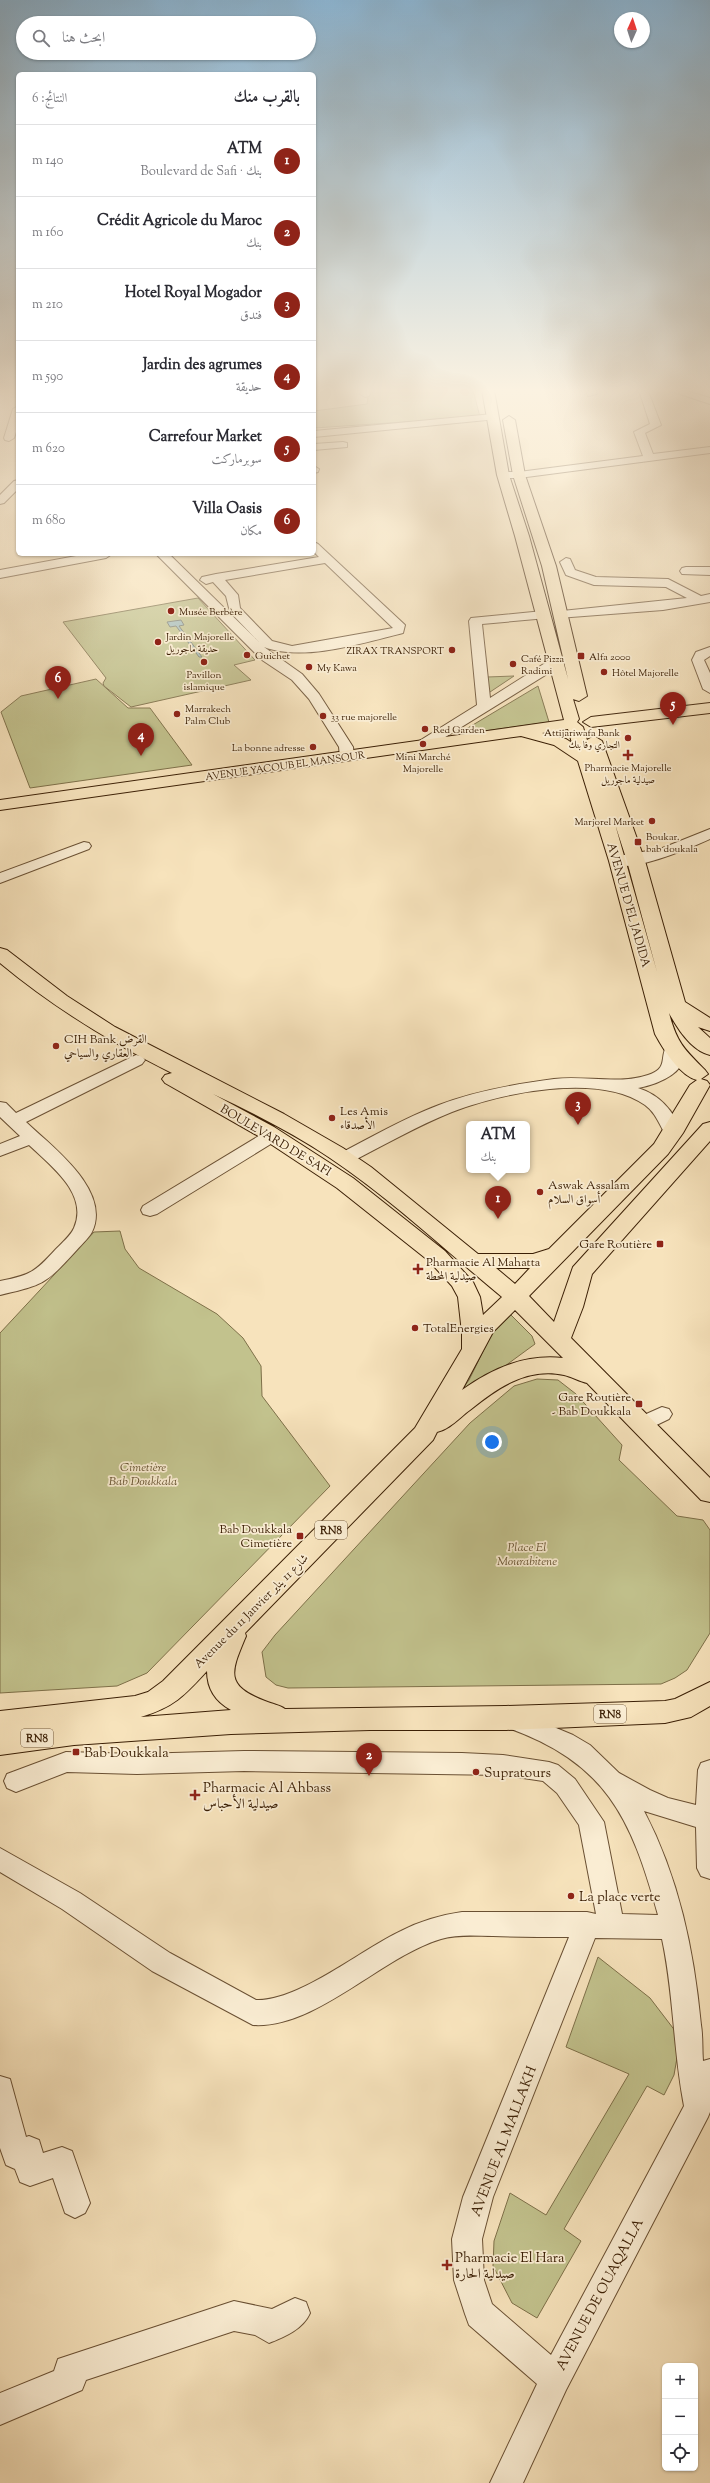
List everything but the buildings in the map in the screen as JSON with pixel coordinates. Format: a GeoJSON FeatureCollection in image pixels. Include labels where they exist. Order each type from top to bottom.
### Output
{"type":"FeatureCollection","features":[{"type":"Feature","properties":{"kind":"main road"},"geometry":{"type":"LineString","coordinates":[[512,506],[555,663],[580,722]]}},
{"type":"Feature","properties":{"kind":"main road"},"geometry":{"type":"LineString","coordinates":[[529,506],[549,566],[562,615],[580,722]]}},
{"type":"Feature","properties":{"kind":"main road","name":"AVENUE YACOUB EL MANSOUR"},"geometry":{"type":"LineString","coordinates":[[0,805],[347,757],[580,722],[710,708]]}},
{"type":"Feature","properties":{"kind":"main road","name":"AVENUE D'EL JADIDA"},"geometry":{"type":"LineString","coordinates":[[580,722],[584,758],[618,861],[660,1020],[673,1049],[705,1079]]}},
{"type":"Feature","properties":{"kind":"main road","name":"AVENUE D'EL JADIDA"},"geometry":{"type":"LineString","coordinates":[[580,722],[636,861],[675,1003],[685,1025],[710,1049]]}},
{"type":"Feature","properties":{"kind":"main road"},"geometry":{"type":"LineString","coordinates":[[517,732],[560,742],[584,758]]}},
{"type":"Feature","properties":{"kind":"main road","name":"BOULEVARD DE SAFI"},"geometry":{"type":"LineString","coordinates":[[3,964],[36,997],[274,1130],[345,1183],[437,1256],[462,1282],[469,1297],[474,1333],[472,1347]]}},
{"type":"Feature","properties":{"kind":"main road"},"geometry":{"type":"LineString","coordinates":[[675,1003],[691,1016],[710,1025]]}},
{"type":"Feature","properties":{"kind":"main road","name":"BOULEVARD DE SAFI"},"geometry":{"type":"LineString","coordinates":[[120,1043],[136,1060],[274,1130],[345,1158],[364,1172],[426,1221],[470,1261],[514,1295],[599,1380],[652,1419],[710,1493]]}},
{"type":"Feature","properties":{"kind":"main road","name":"Avenue du 11 Janvier شارع 11 يناير"},"geometry":{"type":"LineString","coordinates":[[0,1723],[135,1707],[164,1697],[238,1626],[424,1434],[464,1367],[472,1347],[484,1328],[514,1295],[560,1253],[661,1149],[673,1133],[705,1079]]}},
{"type":"Feature","properties":{"kind":"main road"},"geometry":{"type":"LineString","coordinates":[[559,1339],[572,1307],[580,1272],[710,1128]]}},
{"type":"Feature","properties":{"kind":"main road"},"geometry":{"type":"LineString","coordinates":[[345,1183],[364,1172]]}},
{"type":"Feature","properties":{"kind":"main road"},"geometry":{"type":"LineString","coordinates":[[470,1261],[534,1261],[560,1253]]}},
{"type":"Feature","properties":{"kind":"main road"},"geometry":{"type":"LineString","coordinates":[[424,1434],[479,1390],[504,1374],[520,1367],[536,1364],[555,1365],[572,1369],[599,1380]]}},
{"type":"Feature","properties":{"kind":"main road"},"geometry":{"type":"LineString","coordinates":[[238,1626],[222,1658],[219,1676],[223,1688],[228,1696],[246,1706],[290,1721]]}},
{"type":"Feature","properties":{"kind":"main road","name":"RN8"},"geometry":{"type":"LineString","coordinates":[[0,1743],[74,1733],[185,1724],[370,1718],[506,1718],[665,1712],[682,1709],[710,1693]]}},
{"type":"Feature","properties":{"kind":"street"},"geometry":{"type":"LineString","coordinates":[[216,578],[232,595],[234,609],[268,644],[281,649],[292,650],[350,641],[399,630],[399,625],[316,548]]}},
{"type":"Feature","properties":{"kind":"street"},"geometry":{"type":"LineString","coordinates":[[0,574],[95,556]]}},
{"type":"Feature","properties":{"kind":"street"},"geometry":{"type":"LineString","coordinates":[[164,556],[267,657],[297,677],[314,697],[346,747],[347,757]]}},
{"type":"Feature","properties":{"kind":"street"},"geometry":{"type":"LineString","coordinates":[[273,558],[281,567]]}},
{"type":"Feature","properties":{"kind":"street"},"geometry":{"type":"LineString","coordinates":[[191,582],[328,559]]}},
{"type":"Feature","properties":{"kind":"street"},"geometry":{"type":"LineString","coordinates":[[566,562],[570,572],[594,581],[668,583],[704,599]]}},
{"type":"Feature","properties":{"kind":"street"},"geometry":{"type":"LineString","coordinates":[[686,571],[710,571]]}},
{"type":"Feature","properties":{"kind":"street"},"geometry":{"type":"LineString","coordinates":[[562,615],[704,599]]}},
{"type":"Feature","properties":{"kind":"street"},"geometry":{"type":"LineString","coordinates":[[484,706],[475,621],[543,615]]}},
{"type":"Feature","properties":{"kind":"street"},"geometry":{"type":"LineString","coordinates":[[282,666],[400,640]]}},
{"type":"Feature","properties":{"kind":"street"},"geometry":{"type":"LineString","coordinates":[[710,651],[701,655],[698,664],[710,689]]}},
{"type":"Feature","properties":{"kind":"street"},"geometry":{"type":"LineString","coordinates":[[421,746],[555,663]]}},
{"type":"Feature","properties":{"kind":"street"},"geometry":{"type":"LineString","coordinates":[[618,861],[636,861],[659,856],[710,833]]}},
{"type":"Feature","properties":{"kind":"street"},"geometry":{"type":"LineString","coordinates":[[692,842],[710,850]]}},
{"type":"Feature","properties":{"kind":"street"},"geometry":{"type":"LineString","coordinates":[[0,878],[84,846]]}},
{"type":"Feature","properties":{"kind":"street"},"geometry":{"type":"LineString","coordinates":[[345,1158],[433,1113],[482,1097],[563,1083],[647,1081],[658,1077],[672,1064],[673,1049]]}},
{"type":"Feature","properties":{"kind":"street"},"geometry":{"type":"LineString","coordinates":[[16,1120],[136,1060]]}},
{"type":"Feature","properties":{"kind":"street"},"geometry":{"type":"LineString","coordinates":[[603,1083],[634,1093],[656,1105],[666,1115],[673,1133]]}},
{"type":"Feature","properties":{"kind":"street"},"geometry":{"type":"LineString","coordinates":[[0,1107],[16,1120],[72,1176],[86,1203],[87,1215],[83,1231],[44,1274],[31,1281],[0,1288]]}},
{"type":"Feature","properties":{"kind":"street"},"geometry":{"type":"LineString","coordinates":[[150,1210],[274,1130]]}},
{"type":"Feature","properties":{"kind":"street"},"geometry":{"type":"LineString","coordinates":[[0,1150],[33,1137]]}},
{"type":"Feature","properties":{"kind":"street"},"geometry":{"type":"LineString","coordinates":[[506,1718],[568,1742],[607,1774],[655,1806],[682,1815],[709,1819]]}},
{"type":"Feature","properties":{"kind":"street"},"geometry":{"type":"LineString","coordinates":[[16,1781],[66,1762],[137,1764],[244,1761],[462,1763],[503,1765],[549,1772],[566,1786],[591,1822],[599,1925]]}},
{"type":"Feature","properties":{"kind":"street"},"geometry":{"type":"LineString","coordinates":[[710,1770],[710,1868]]}},
{"type":"Feature","properties":{"kind":"street"},"geometry":{"type":"LineString","coordinates":[[607,1774],[633,1811],[654,1857],[673,1927],[688,2027],[689,2060],[698,2107]]}},
{"type":"Feature","properties":{"kind":"street"},"geometry":{"type":"LineString","coordinates":[[0,1859],[84,1909],[161,1962],[253,2012],[268,2013],[297,2004],[410,1939],[442,1927],[462,1924],[673,1927]]}},
{"type":"Feature","properties":{"kind":"street","name":"AVENUE AL MALLAKH"},"geometry":{"type":"LineString","coordinates":[[554,2379],[480,2314],[469,2280],[467,2239],[478,2197],[599,1925]]}},
{"type":"Feature","properties":{"kind":"street","name":"AVENUE DE OUAQALLA"},"geometry":{"type":"LineString","coordinates":[[506,2483],[554,2379],[698,2107],[710,2072]]}},
{"type":"Feature","properties":{"kind":"street"},"geometry":{"type":"LineString","coordinates":[[0,2089],[16,2155],[29,2150],[30,2172],[62,2161],[75,2203]]}},
{"type":"Feature","properties":{"kind":"street"},"geometry":{"type":"LineString","coordinates":[[0,2409],[71,2379],[68,2370],[192,2329],[234,2316],[263,2321],[269,2328],[295,2313]]}},
{"type":"Feature","properties":{"kind":"green space","name":"Jardin Majorelle حديقة ماجوريل"},"geometry":{"type":"Polygon","coordinates":[[[198,598],[255,660],[234,665],[251,680],[131,707],[104,686],[103,683],[106,678],[63,622],[198,598]]]}},
{"type":"Feature","properties":{"kind":"green space"},"geometry":{"type":"Polygon","coordinates":[[[514,676],[487,694],[487,677],[514,676]]]}},
{"type":"Feature","properties":{"kind":"green space"},"geometry":{"type":"Polygon","coordinates":[[[96,679],[128,708],[150,708],[192,765],[30,788],[1,712],[21,696],[96,679]]]}},
{"type":"Feature","properties":{"kind":"green space"},"geometry":{"type":"Polygon","coordinates":[[[538,686],[549,722],[456,735],[538,686]]]}},
{"type":"Feature","properties":{"kind":"green space","name":"Cimetière Bab Doukkala"},"geometry":{"type":"Polygon","coordinates":[[[120,1231],[125,1249],[139,1268],[217,1314],[243,1338],[261,1366],[262,1396],[330,1486],[147,1673],[117,1686],[0,1693],[0,1333],[94,1232],[120,1231]]]}},
{"type":"Feature","properties":{"kind":"green space"},"geometry":{"type":"Polygon","coordinates":[[[510,1314],[532,1336],[535,1344],[449,1407],[469,1380],[494,1329],[510,1314]]]}},
{"type":"Feature","properties":{"kind":"green space","name":"Place El Mourabitene"},"geometry":{"type":"Polygon","coordinates":[[[537,1379],[558,1380],[576,1394],[622,1445],[619,1460],[677,1516],[703,1520],[710,1530],[710,1633],[687,1670],[675,1678],[661,1684],[288,1688],[276,1685],[266,1677],[262,1652],[275,1635],[470,1423],[514,1386],[537,1379]]]}},
{"type":"Feature","properties":{"kind":"green space"},"geometry":{"type":"Polygon","coordinates":[[[598,1957],[650,1998],[676,2032],[678,2052],[674,2075],[664,2095],[647,2086],[564,2229],[581,2241],[537,2318],[512,2303],[493,2266],[494,2241],[510,2193],[546,2215],[629,2074],[566,2047],[598,1957]]]}},
{"type":"Feature","properties":{"kind":"water"},"geometry":{"type":"Polygon","coordinates":[[[181,620],[184,625],[179,626],[202,657],[199,657],[176,626],[170,627],[167,622],[181,620]]]}},
{"type":"Feature","properties":{"kind":"place","name":"Musée Berbère"},"geometry":{"type":"Point","coordinates":[171,611]}},
{"type":"Feature","properties":{"kind":"place","name":"Jardin Majorelle حديقة ماجوريل"},"geometry":{"type":"Point","coordinates":[158,642]}},
{"type":"Feature","properties":{"kind":"place","name":"ZIRAX TRANSPORT"},"geometry":{"type":"Point","coordinates":[452,650]}},
{"type":"Feature","properties":{"kind":"place","name":"Guichet"},"geometry":{"type":"Point","coordinates":[247,655]}},
{"type":"Feature","properties":{"kind":"place","name":"Alfa 2000"},"geometry":{"type":"Point","coordinates":[581,656]}},
{"type":"Feature","properties":{"kind":"place","name":"Pavillon islamique"},"geometry":{"type":"Point","coordinates":[204,662]}},
{"type":"Feature","properties":{"kind":"place","name":"Café Pizza Radimi"},"geometry":{"type":"Point","coordinates":[513,664]}},
{"type":"Feature","properties":{"kind":"place","name":"My Kawa"},"geometry":{"type":"Point","coordinates":[309,667]}},
{"type":"Feature","properties":{"kind":"place","name":"Hôtel Majorelle"},"geometry":{"type":"Point","coordinates":[604,672]}},
{"type":"Feature","properties":{"kind":"place","name":"Villa Oasis"},"geometry":{"type":"Point","coordinates":[58,699]}},
{"type":"Feature","properties":{"kind":"place","name":"Marrakech Palm Club"},"geometry":{"type":"Point","coordinates":[177,714]}},
{"type":"Feature","properties":{"kind":"place","name":"33 rue majorelle"},"geometry":{"type":"Point","coordinates":[323,716]}},
{"type":"Feature","properties":{"kind":"place","name":"Carrefour Market"},"geometry":{"type":"Point","coordinates":[673,725]}},
{"type":"Feature","properties":{"kind":"place","name":"Red Garden"},"geometry":{"type":"Point","coordinates":[425,729]}},
{"type":"Feature","properties":{"kind":"place","name":"Attijariwafa Bank التجاري وفا بنك"},"geometry":{"type":"Point","coordinates":[628,738]}},
{"type":"Feature","properties":{"kind":"place","name":"Mini Marché Majorelle"},"geometry":{"type":"Point","coordinates":[423,744]}},
{"type":"Feature","properties":{"kind":"place","name":"La bonne adresse"},"geometry":{"type":"Point","coordinates":[313,747]}},
{"type":"Feature","properties":{"kind":"place","name":"Pharmacie Majorelle صيدلية ماجوريل"},"geometry":{"type":"Point","coordinates":[628,755]}},
{"type":"Feature","properties":{"kind":"place","name":"Jardin des agrumes"},"geometry":{"type":"Point","coordinates":[141,756]}},
{"type":"Feature","properties":{"kind":"place","name":"Marjorel Market"},"geometry":{"type":"Point","coordinates":[652,821]}},
{"type":"Feature","properties":{"kind":"place","name":"Boukar. bab doukala"},"geometry":{"type":"Point","coordinates":[638,842]}},
{"type":"Feature","properties":{"kind":"place","name":"CIH Bank القرض العقاري والسياحي"},"geometry":{"type":"Point","coordinates":[56,1046]}},
{"type":"Feature","properties":{"kind":"place","name":"Les Amis الأصدقاء"},"geometry":{"type":"Point","coordinates":[332,1118]}},
{"type":"Feature","properties":{"kind":"place","name":"Hotel Royal Mogador"},"geometry":{"type":"Point","coordinates":[578,1125]}},
{"type":"Feature","properties":{"kind":"place","name":"Aswak Assalam أسواق السلام"},"geometry":{"type":"Point","coordinates":[540,1192]}},
{"type":"Feature","properties":{"kind":"place","name":"ATM"},"geometry":{"type":"Point","coordinates":[498,1219]}},
{"type":"Feature","properties":{"kind":"place","name":"Gare Routière"},"geometry":{"type":"Point","coordinates":[660,1244]}},
{"type":"Feature","properties":{"kind":"place","name":"Pharmacie Al Mahatta صيدلية المحطة"},"geometry":{"type":"Point","coordinates":[418,1269]}},
{"type":"Feature","properties":{"kind":"place","name":"TotalEnergies"},"geometry":{"type":"Point","coordinates":[415,1328]}},
{"type":"Feature","properties":{"kind":"place","name":"Gare Routière - Bab Doukkala"},"geometry":{"type":"Point","coordinates":[639,1404]}},
{"type":"Feature","properties":{"kind":"place","name":"Bab Doukkala Cimetière"},"geometry":{"type":"Point","coordinates":[300,1536]}},
{"type":"Feature","properties":{"kind":"place","name":"Bab Doukkala"},"geometry":{"type":"Point","coordinates":[76,1752]}},
{"type":"Feature","properties":{"kind":"place","name":"Supratours"},"geometry":{"type":"Point","coordinates":[476,1772]}},
{"type":"Feature","properties":{"kind":"place","name":"Crédit Agricole du Maroc"},"geometry":{"type":"Point","coordinates":[369,1776]}},
{"type":"Feature","properties":{"kind":"place","name":"Pharmacie Al Ahbass صيدلية الأحباس"},"geometry":{"type":"Point","coordinates":[195,1795]}},
{"type":"Feature","properties":{"kind":"place","name":"La place verte"},"geometry":{"type":"Point","coordinates":[571,1896]}},
{"type":"Feature","properties":{"kind":"place","name":"Pharmacie El Hara صيدلية الحارة"},"geometry":{"type":"Point","coordinates":[447,2265]}}]}
